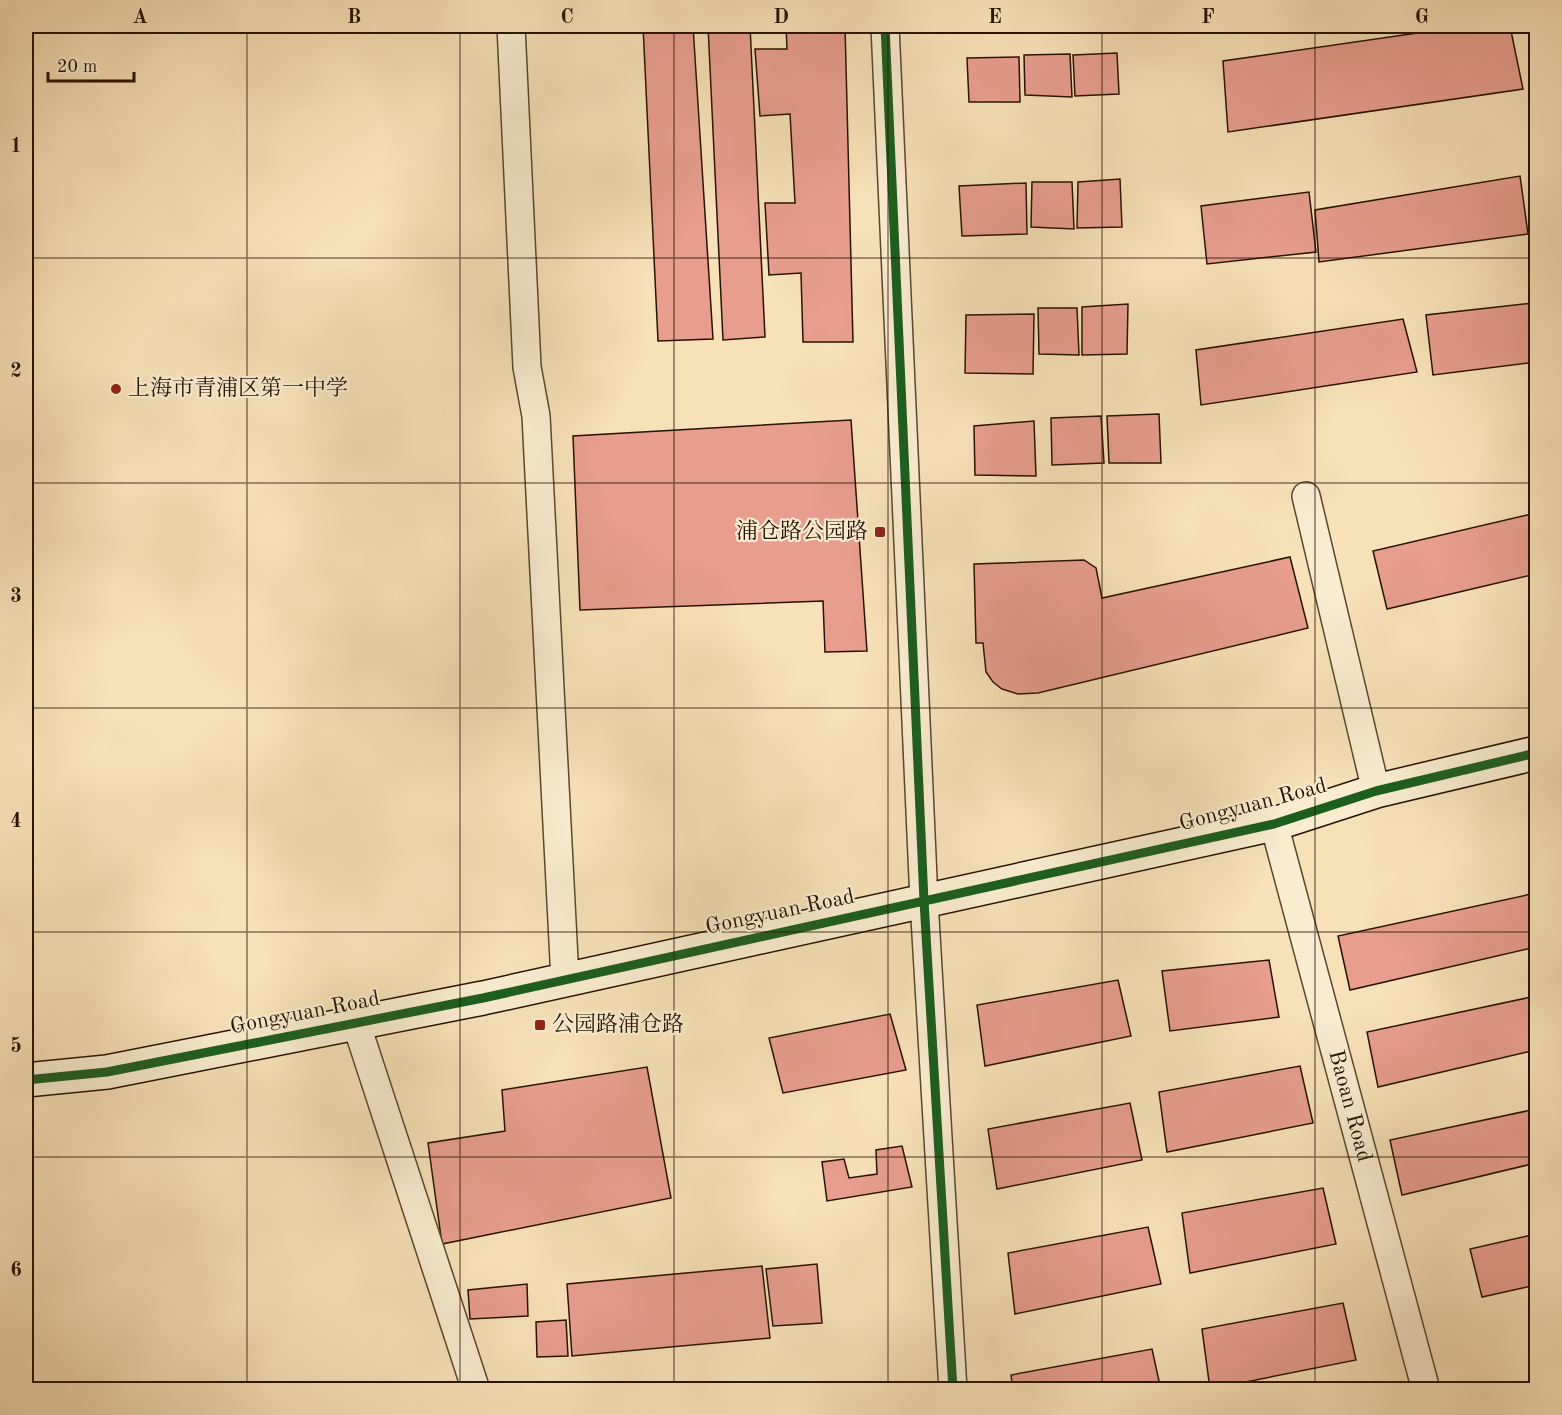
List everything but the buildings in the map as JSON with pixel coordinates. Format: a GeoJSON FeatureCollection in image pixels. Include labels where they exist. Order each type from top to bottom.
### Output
{"type":"FeatureCollection","features":[{"type":"Feature","properties":{"kind":"street"},"geometry":{"type":"LineString","coordinates":[[511,26],[527,367],[536,416],[565,980]]}},
{"type":"Feature","properties":{"kind":"street"},"geometry":{"type":"LineString","coordinates":[[885,26],[924,901],[953,1389]]}},
{"type":"Feature","properties":{"kind":"street"},"geometry":{"type":"LineString","coordinates":[[1306,496],[1376,791]]}},
{"type":"Feature","properties":{"kind":"street","name":"Gongyuan Road"},"geometry":{"type":"LineString","coordinates":[[26,1080],[107,1072],[565,980],[1274,824],[1376,791],[1536,753]]}},
{"type":"Feature","properties":{"kind":"street","name":"Baoan Road"},"geometry":{"type":"LineString","coordinates":[[1274,824],[1426,1389]]}},
{"type":"Feature","properties":{"kind":"street"},"geometry":{"type":"LineString","coordinates":[[356,1023],[476,1389]]}},
{"type":"Feature","properties":{"kind":"cycle path"},"geometry":{"type":"LineString","coordinates":[[885,26],[924,901],[953,1390]]}},
{"type":"Feature","properties":{"kind":"cycle path"},"geometry":{"type":"LineString","coordinates":[[26,1080],[107,1072],[483,998],[1274,824],[1376,791],[1536,753]]}},
{"type":"Feature","properties":{"kind":"place","name":"上海市青浦区第一中学"},"geometry":{"type":"Point","coordinates":[116,389]}},
{"type":"Feature","properties":{"kind":"place","name":"浦仓路公园路"},"geometry":{"type":"Point","coordinates":[880,532]}},
{"type":"Feature","properties":{"kind":"place","name":"公园路浦仓路"},"geometry":{"type":"Point","coordinates":[540,1025]}}]}
